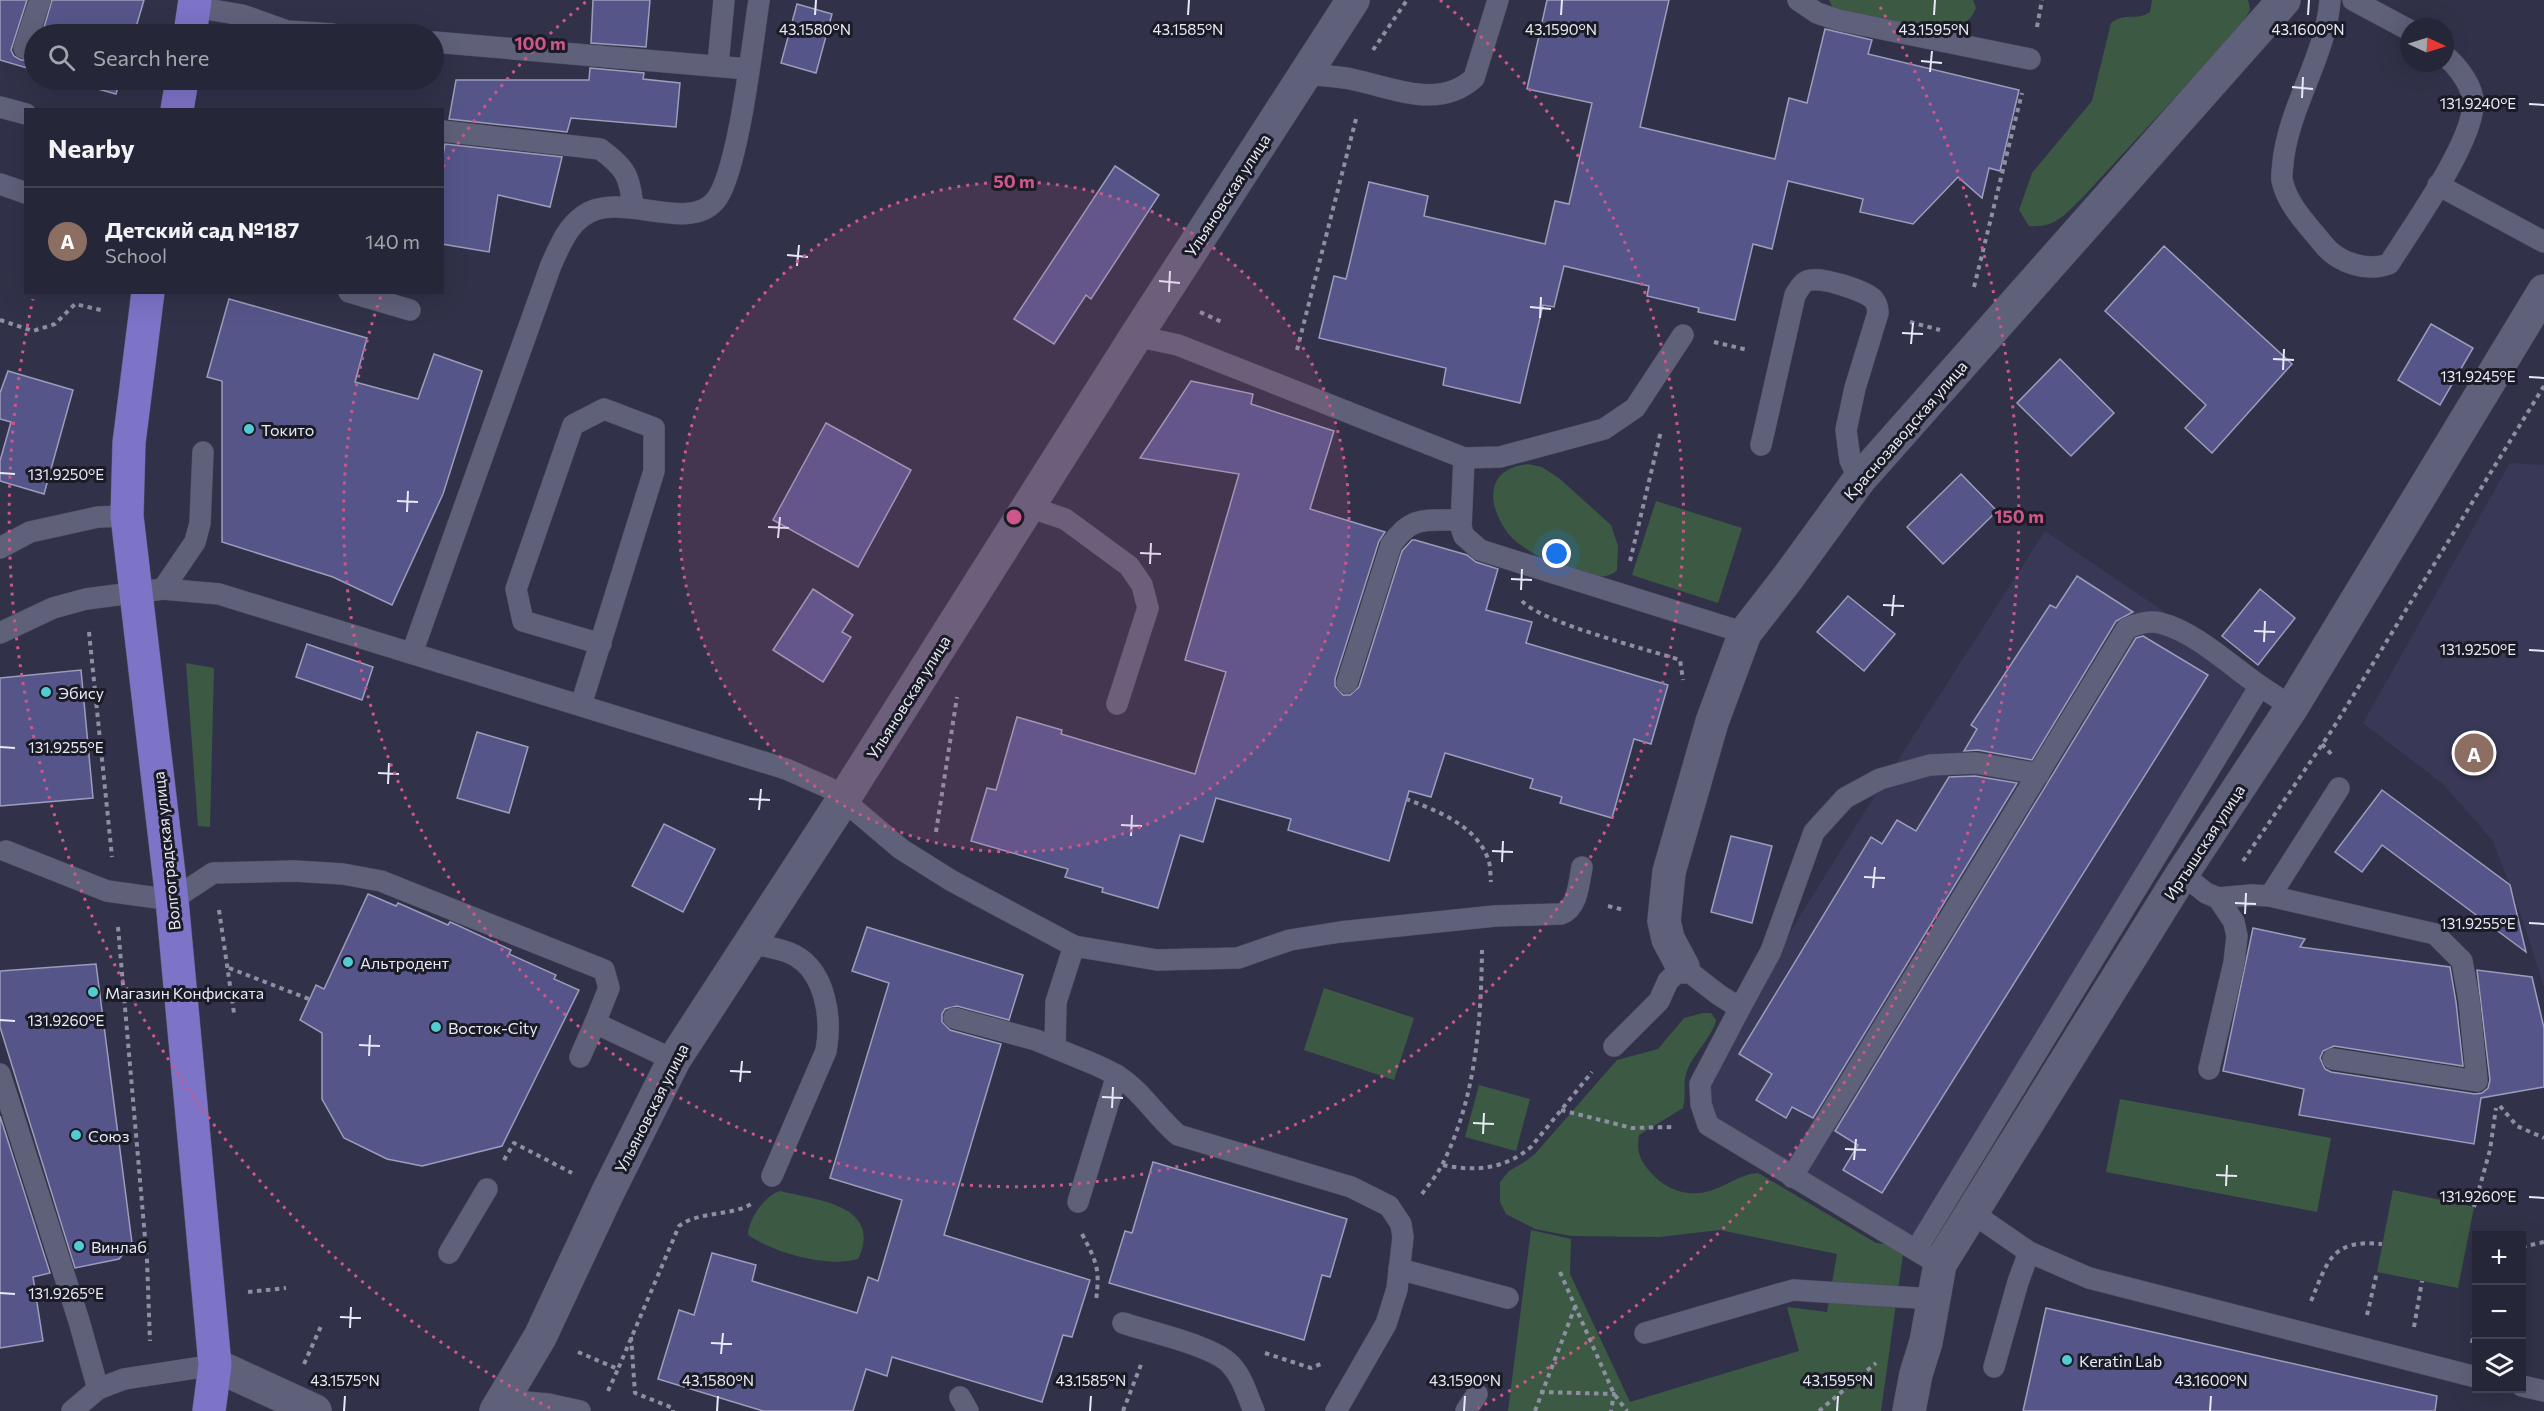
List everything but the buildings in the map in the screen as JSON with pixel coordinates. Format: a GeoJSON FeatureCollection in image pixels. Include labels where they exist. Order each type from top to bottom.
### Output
{"type":"FeatureCollection","features":[{"type":"Feature","properties":{"kind":"main road"},"geometry":{"type":"LineString","coordinates":[[177,108],[181,90]]}},
{"type":"Feature","properties":{"kind":"main road","name":"Волгоградская улица"},"geometry":{"type":"LineString","coordinates":[[148,294],[129,443],[127,516],[149,591],[172,900],[215,1365],[209,1411]]}},
{"type":"Feature","properties":{"kind":"street","name":"Ульяновская улица"},"geometry":{"type":"LineString","coordinates":[[499,1405],[540,1337],[608,1192],[674,1060],[843,800],[1136,336],[1353,0]]}},
{"type":"Feature","properties":{"kind":"street","name":"Краснозаводская улица"},"geometry":{"type":"LineString","coordinates":[[1683,967],[1668,939],[1664,921],[1669,872],[1712,722],[1745,633],[1859,480],[2284,0]]}},
{"type":"Feature","properties":{"kind":"street","name":"Иртышская улица"},"geometry":{"type":"LineString","coordinates":[[1909,1411],[1934,1299],[1928,1257],[1971,1212],[2182,874],[2292,707],[2544,291]]}},
{"type":"Feature","properties":{"kind":"street"},"geometry":{"type":"LineString","coordinates":[[215,1365],[315,1411]]}},
{"type":"Feature","properties":{"kind":"lane"},"geometry":{"type":"LineString","coordinates":[[32,24],[40,0]]}},
{"type":"Feature","properties":{"kind":"lane"},"geometry":{"type":"LineString","coordinates":[[718,64],[724,0]]}},
{"type":"Feature","properties":{"kind":"lane"},"geometry":{"type":"LineString","coordinates":[[412,653],[551,265],[566,234],[584,215],[603,208],[633,208],[681,214],[704,210],[716,201],[732,159],[759,0]]}},
{"type":"Feature","properties":{"kind":"lane"},"geometry":{"type":"LineString","coordinates":[[1305,74],[1365,82],[1414,96],[1449,92],[1465,86],[1474,78],[1498,0]]}},
{"type":"Feature","properties":{"kind":"lane"},"geometry":{"type":"LineString","coordinates":[[1798,0],[1817,13],[1839,20],[2030,59]]}},
{"type":"Feature","properties":{"kind":"lane"},"geometry":{"type":"LineString","coordinates":[[2330,0],[2322,38],[2285,141],[2281,179],[2293,206],[2328,251],[2360,267],[2377,268],[2389,264],[2465,137],[2474,105],[2466,82],[2454,63]]}},
{"type":"Feature","properties":{"kind":"lane"},"geometry":{"type":"LineString","coordinates":[[2353,0],[2400,25]]}},
{"type":"Feature","properties":{"kind":"lane"},"geometry":{"type":"LineString","coordinates":[[193,14],[242,15],[267,24]]}},
{"type":"Feature","properties":{"kind":"lane"},"geometry":{"type":"LineString","coordinates":[[444,43],[718,64],[748,69]]}},
{"type":"Feature","properties":{"kind":"lane"},"geometry":{"type":"LineString","coordinates":[[0,106],[24,113]]}},
{"type":"Feature","properties":{"kind":"lane"},"geometry":{"type":"LineString","coordinates":[[444,131],[600,149],[617,161],[631,182],[633,208]]}},
{"type":"Feature","properties":{"kind":"lane"},"geometry":{"type":"LineString","coordinates":[[0,184],[24,192]]}},
{"type":"Feature","properties":{"kind":"lane"},"geometry":{"type":"LineString","coordinates":[[2438,185],[2544,243]]}},
{"type":"Feature","properties":{"kind":"lane"},"geometry":{"type":"LineString","coordinates":[[1761,445],[1795,295],[1804,282],[1811,279],[1822,279],[1868,294],[1876,302],[1878,313],[1855,388],[1846,430],[1850,460],[1859,480]]}},
{"type":"Feature","properties":{"kind":"lane"},"geometry":{"type":"LineString","coordinates":[[355,294],[410,310]]}},
{"type":"Feature","properties":{"kind":"lane"},"geometry":{"type":"LineString","coordinates":[[1136,336],[1178,345],[1464,458],[1500,457],[1604,429],[1635,408],[1683,335]]}},
{"type":"Feature","properties":{"kind":"lane"},"geometry":{"type":"LineString","coordinates":[[581,705],[601,644],[654,471],[654,428],[603,410],[573,425],[516,589],[523,621],[601,644]]}},
{"type":"Feature","properties":{"kind":"lane"},"geometry":{"type":"LineString","coordinates":[[149,591],[195,542],[200,523],[203,452]]}},
{"type":"Feature","properties":{"kind":"lane"},"geometry":{"type":"LineString","coordinates":[[1464,458],[1461,520],[1464,536],[1480,550],[1745,633]]}},
{"type":"Feature","properties":{"kind":"lane"},"geometry":{"type":"LineString","coordinates":[[1029,507],[1065,519],[1129,566],[1142,585],[1148,608],[1117,704]]}},
{"type":"Feature","properties":{"kind":"lane"},"geometry":{"type":"LineString","coordinates":[[0,548],[30,532],[98,517],[127,516]]}},
{"type":"Feature","properties":{"kind":"lane"},"geometry":{"type":"LineString","coordinates":[[1347,683],[1390,545],[1400,532],[1415,521],[1461,520]]}},
{"type":"Feature","properties":{"kind":"lane"},"geometry":{"type":"LineString","coordinates":[[0,633],[53,608],[86,600],[149,591],[219,594],[786,769],[829,788],[901,849],[952,881],[1074,946],[1157,960],[1238,958],[1290,940],[1340,932],[1461,921],[1489,916],[1566,912],[1574,903],[1582,867]]}},
{"type":"Feature","properties":{"kind":"lane"},"geometry":{"type":"LineString","coordinates":[[1792,1177],[2127,628],[2138,624],[2159,623],[2187,634],[2260,687],[2292,707]]}},
{"type":"Feature","properties":{"kind":"lane"},"geometry":{"type":"LineString","coordinates":[[2039,774],[1976,763],[1930,765],[1880,779],[1845,798],[1814,832],[1771,951],[1700,1084],[1701,1104],[1708,1125],[1928,1257],[2260,687]]}},
{"type":"Feature","properties":{"kind":"lane"},"geometry":{"type":"LineString","coordinates":[[2270,897],[2339,788]]}},
{"type":"Feature","properties":{"kind":"lane"},"geometry":{"type":"LineString","coordinates":[[6,851],[115,892],[172,900],[213,873],[294,872],[365,877],[586,961],[604,970],[609,988],[580,1057]]}},
{"type":"Feature","properties":{"kind":"lane"},"geometry":{"type":"LineString","coordinates":[[2182,874],[2206,893],[2217,898],[2252,895],[2270,897],[2435,934],[2462,961],[2469,1000],[2477,1081],[2333,1059]]}},
{"type":"Feature","properties":{"kind":"lane"},"geometry":{"type":"LineString","coordinates":[[2209,1069],[2234,963],[2237,936],[2234,922],[2217,898]]}},
{"type":"Feature","properties":{"kind":"lane"},"geometry":{"type":"LineString","coordinates":[[748,943],[794,955],[811,969],[817,979],[829,1018],[826,1051],[772,1176]]}},
{"type":"Feature","properties":{"kind":"lane"},"geometry":{"type":"LineString","coordinates":[[1055,1048],[1056,1002],[1074,946]]}},
{"type":"Feature","properties":{"kind":"lane"},"geometry":{"type":"LineString","coordinates":[[1614,1046],[1659,1001],[1668,981],[1683,967],[1740,1008]]}},
{"type":"Feature","properties":{"kind":"lane"},"geometry":{"type":"LineString","coordinates":[[954,1018],[1036,1040],[1117,1076],[1142,1096],[1164,1123],[1178,1135],[1351,1187],[1389,1206],[1401,1224],[1402,1238],[1397,1289],[1386,1324],[1336,1411]]}},
{"type":"Feature","properties":{"kind":"lane"},"geometry":{"type":"LineString","coordinates":[[595,1023],[674,1060]]}},
{"type":"Feature","properties":{"kind":"lane"},"geometry":{"type":"LineString","coordinates":[[0,1074],[79,1321],[98,1389]]}},
{"type":"Feature","properties":{"kind":"lane"},"geometry":{"type":"LineString","coordinates":[[1078,1202],[1117,1076]]}},
{"type":"Feature","properties":{"kind":"lane"},"geometry":{"type":"LineString","coordinates":[[449,1253],[487,1189]]}},
{"type":"Feature","properties":{"kind":"lane"},"geometry":{"type":"LineString","coordinates":[[1971,1212],[2029,1252],[2089,1278],[2472,1376]]}},
{"type":"Feature","properties":{"kind":"lane"},"geometry":{"type":"LineString","coordinates":[[1994,1367],[2029,1252]]}},
{"type":"Feature","properties":{"kind":"lane"},"geometry":{"type":"LineString","coordinates":[[1399,1269],[1508,1298]]}},
{"type":"Feature","properties":{"kind":"lane"},"geometry":{"type":"LineString","coordinates":[[1645,1333],[1793,1290],[1934,1299]]}},
{"type":"Feature","properties":{"kind":"lane"},"geometry":{"type":"LineString","coordinates":[[1123,1323],[1217,1352],[1230,1363],[1240,1378],[1254,1411]]}},
{"type":"Feature","properties":{"kind":"lane"},"geometry":{"type":"LineString","coordinates":[[72,1411],[98,1389],[124,1379],[149,1377],[215,1365]]}},
{"type":"Feature","properties":{"kind":"lane"},"geometry":{"type":"LineString","coordinates":[[2526,1387],[2544,1391]]}},
{"type":"Feature","properties":{"kind":"lane"},"geometry":{"type":"LineString","coordinates":[[499,1405],[548,1404],[580,1411]]}},
{"type":"Feature","properties":{"kind":"path"},"geometry":{"type":"LineString","coordinates":[[2036,29],[2043,0]]}},
{"type":"Feature","properties":{"kind":"path"},"geometry":{"type":"LineString","coordinates":[[1973,291],[2005,170],[2030,59]]}},
{"type":"Feature","properties":{"kind":"path"},"geometry":{"type":"LineString","coordinates":[[1297,350],[1365,82]]}},
{"type":"Feature","properties":{"kind":"path"},"geometry":{"type":"LineString","coordinates":[[0,320],[33,331],[55,324],[75,304],[115,313]]}},
{"type":"Feature","properties":{"kind":"path"},"geometry":{"type":"LineString","coordinates":[[1878,313],[1951,332]]}},
{"type":"Feature","properties":{"kind":"path"},"geometry":{"type":"LineString","coordinates":[[1683,335],[1780,357]]}},
{"type":"Feature","properties":{"kind":"path"},"geometry":{"type":"LineString","coordinates":[[1635,543],[1662,428]]}},
{"type":"Feature","properties":{"kind":"path"},"geometry":{"type":"LineString","coordinates":[[1523,563],[1515,590],[1524,603],[1558,621],[1680,660],[1684,677],[1680,688]]}},
{"type":"Feature","properties":{"kind":"path"},"geometry":{"type":"LineString","coordinates":[[93,670],[147,1261],[149,1377]]}},
{"type":"Feature","properties":{"kind":"path"},"geometry":{"type":"LineString","coordinates":[[935,839],[957,695]]}},
{"type":"Feature","properties":{"kind":"path"},"geometry":{"type":"LineString","coordinates":[[1401,1224],[1443,1165],[1462,1116],[1474,1065],[1489,916],[1488,858],[1468,830],[1429,808],[1406,800]]}},
{"type":"Feature","properties":{"kind":"path"},"geometry":{"type":"LineString","coordinates":[[213,873],[234,1013]]}},
{"type":"Feature","properties":{"kind":"path"},"geometry":{"type":"LineString","coordinates":[[1621,909],[1624,898]]}},
{"type":"Feature","properties":{"kind":"path"},"geometry":{"type":"LineString","coordinates":[[229,968],[309,999]]}},
{"type":"Feature","properties":{"kind":"path"},"geometry":{"type":"LineString","coordinates":[[1443,1165],[1460,1169],[1481,1169],[1507,1164],[1531,1147],[1614,1046]]}},
{"type":"Feature","properties":{"kind":"path"},"geometry":{"type":"LineString","coordinates":[[2474,1207],[2490,1150],[2497,1101]]}},
{"type":"Feature","properties":{"kind":"path"},"geometry":{"type":"LineString","coordinates":[[1561,1110],[1632,1128],[1708,1125]]}},
{"type":"Feature","properties":{"kind":"path"},"geometry":{"type":"LineString","coordinates":[[2517,1126],[2544,1138]]}},
{"type":"Feature","properties":{"kind":"path"},"geometry":{"type":"LineString","coordinates":[[487,1189],[514,1143],[566,1170]]}},
{"type":"Feature","properties":{"kind":"path"},"geometry":{"type":"LineString","coordinates":[[540,1337],[618,1369],[679,1226],[689,1219],[745,1208],[756,1202],[766,1190],[772,1176]]}},
{"type":"Feature","properties":{"kind":"path"},"geometry":{"type":"LineString","coordinates":[[1078,1202],[1077,1221],[1096,1260],[1099,1275],[1095,1308],[1098,1316],[1123,1323]]}},
{"type":"Feature","properties":{"kind":"path"},"geometry":{"type":"LineString","coordinates":[[2526,1246],[2544,1242]]}},
{"type":"Feature","properties":{"kind":"path"},"geometry":{"type":"LineString","coordinates":[[2298,1332],[2325,1268],[2337,1250],[2353,1244],[2382,1244]]}},
{"type":"Feature","properties":{"kind":"path"},"geometry":{"type":"LineString","coordinates":[[1560,1272],[1614,1394],[1627,1411]]}},
{"type":"Feature","properties":{"kind":"path"},"geometry":{"type":"LineString","coordinates":[[2360,1348],[2376,1272]]}},
{"type":"Feature","properties":{"kind":"path"},"geometry":{"type":"LineString","coordinates":[[2408,1360],[2422,1281]]}},
{"type":"Feature","properties":{"kind":"path"},"geometry":{"type":"LineString","coordinates":[[248,1292],[286,1288]]}},
{"type":"Feature","properties":{"kind":"path"},"geometry":{"type":"LineString","coordinates":[[1535,1411],[1540,1392],[1575,1306]]}},
{"type":"Feature","properties":{"kind":"path"},"geometry":{"type":"LineString","coordinates":[[306,1360],[322,1324]]}},
{"type":"Feature","properties":{"kind":"path"},"geometry":{"type":"LineString","coordinates":[[631,1336],[635,1393],[673,1408],[673,1411]]}},
{"type":"Feature","properties":{"kind":"path"},"geometry":{"type":"LineString","coordinates":[[1256,1350],[1311,1368],[1330,1360]]}},
{"type":"Feature","properties":{"kind":"path"},"geometry":{"type":"LineString","coordinates":[[1819,1411],[1876,1363],[1923,1350]]}},
{"type":"Feature","properties":{"kind":"path"},"geometry":{"type":"LineString","coordinates":[[1123,1411],[1135,1380]]}},
{"type":"Feature","properties":{"kind":"path"},"geometry":{"type":"LineString","coordinates":[[1540,1392],[1614,1394]]}},
{"type":"Feature","properties":{"kind":"path"},"geometry":{"type":"LineString","coordinates":[[1611,1411],[1614,1394]]}},
{"type":"Feature","properties":{"kind":"shaded area"},"geometry":{"type":"Polygon","coordinates":[[[2510,463],[2544,465],[2544,987],[2519,909],[2493,841],[2443,784],[2363,723],[2510,463]]]}},
{"type":"Feature","properties":{"kind":"shaded area"},"geometry":{"type":"Polygon","coordinates":[[[2045,531],[2256,674],[1911,1240],[1712,1122],[1704,1083],[1758,985],[1855,827],[2045,531]]]}},
{"type":"Feature","properties":{"kind":"green space"},"geometry":{"type":"Polygon","coordinates":[[[1829,0],[1973,0],[1976,8],[1969,19],[1957,25],[1926,28],[1843,13],[1833,8],[1829,0]]]}},
{"type":"Feature","properties":{"kind":"green space"},"geometry":{"type":"Polygon","coordinates":[[[2152,0],[2248,0],[2250,10],[2240,27],[2070,210],[2053,223],[2029,226],[2019,210],[2032,173],[2092,101],[2111,23],[2117,19],[2145,15],[2150,12],[2152,0]]]}},
{"type":"Feature","properties":{"kind":"green space"},"geometry":{"type":"Polygon","coordinates":[[[1528,464],[1542,467],[1560,479],[1611,525],[1618,546],[1617,570],[1607,576],[1577,573],[1543,559],[1515,541],[1507,532],[1496,509],[1493,499],[1494,489],[1497,480],[1504,473],[1514,467],[1528,464]]]}},
{"type":"Feature","properties":{"kind":"green space"},"geometry":{"type":"Polygon","coordinates":[[[1656,501],[1742,528],[1718,603],[1632,575],[1656,501]]]}},
{"type":"Feature","properties":{"kind":"green space"},"geometry":{"type":"Polygon","coordinates":[[[186,663],[214,668],[210,827],[198,826],[186,663]]]}},
{"type":"Feature","properties":{"kind":"green space"},"geometry":{"type":"Polygon","coordinates":[[[1324,988],[1414,1018],[1394,1080],[1304,1050],[1324,988]]]}},
{"type":"Feature","properties":{"kind":"green space"},"geometry":{"type":"Polygon","coordinates":[[[1711,1013],[1716,1020],[1715,1025],[1687,1072],[1683,1108],[1639,1135],[1638,1146],[1642,1160],[1657,1179],[1680,1192],[1706,1192],[1746,1175],[1758,1173],[1876,1243],[1904,1247],[1881,1411],[1508,1411],[1531,1230],[1571,1239],[1570,1274],[1630,1402],[1799,1351],[1787,1307],[1827,1312],[1837,1254],[1720,1230],[1659,1237],[1571,1236],[1535,1229],[1506,1214],[1500,1202],[1500,1182],[1509,1171],[1535,1154],[1617,1060],[1658,1049],[1684,1018],[1711,1013]]]}},
{"type":"Feature","properties":{"kind":"green space"},"geometry":{"type":"Polygon","coordinates":[[[1479,1085],[1530,1099],[1516,1151],[1465,1137],[1479,1085]]]}},
{"type":"Feature","properties":{"kind":"green space"},"geometry":{"type":"Polygon","coordinates":[[[2120,1099],[2331,1138],[2317,1212],[2106,1172],[2120,1099]]]}},
{"type":"Feature","properties":{"kind":"green space"},"geometry":{"type":"Polygon","coordinates":[[[2393,1190],[2474,1207],[2458,1288],[2377,1272],[2393,1190]]]}},
{"type":"Feature","properties":{"kind":"green space"},"geometry":{"type":"Polygon","coordinates":[[[780,1191],[827,1202],[854,1216],[862,1227],[864,1241],[858,1259],[831,1262],[801,1257],[772,1248],[748,1235],[751,1222],[758,1209],[768,1198],[780,1191]]]}},
{"type":"Feature","properties":{"kind":"place","name":"Токито"},"geometry":{"type":"Point","coordinates":[249,429]}},
{"type":"Feature","properties":{"kind":"place","name":"Эбису"},"geometry":{"type":"Point","coordinates":[46,692]}},
{"type":"Feature","properties":{"kind":"place","name":"Детский сад №187"},"geometry":{"type":"Point","coordinates":[2474,753]}},
{"type":"Feature","properties":{"kind":"place","name":"Альтродент"},"geometry":{"type":"Point","coordinates":[348,962]}},
{"type":"Feature","properties":{"kind":"place","name":"Магазин Конфиската"},"geometry":{"type":"Point","coordinates":[93,992]}},
{"type":"Feature","properties":{"kind":"place","name":"Восток-City"},"geometry":{"type":"Point","coordinates":[436,1027]}},
{"type":"Feature","properties":{"kind":"place","name":"Союз"},"geometry":{"type":"Point","coordinates":[76,1135]}},
{"type":"Feature","properties":{"kind":"place","name":"Винлаб"},"geometry":{"type":"Point","coordinates":[79,1246]}},
{"type":"Feature","properties":{"kind":"place","name":"Keratin Lab"},"geometry":{"type":"Point","coordinates":[2067,1360]}}]}
